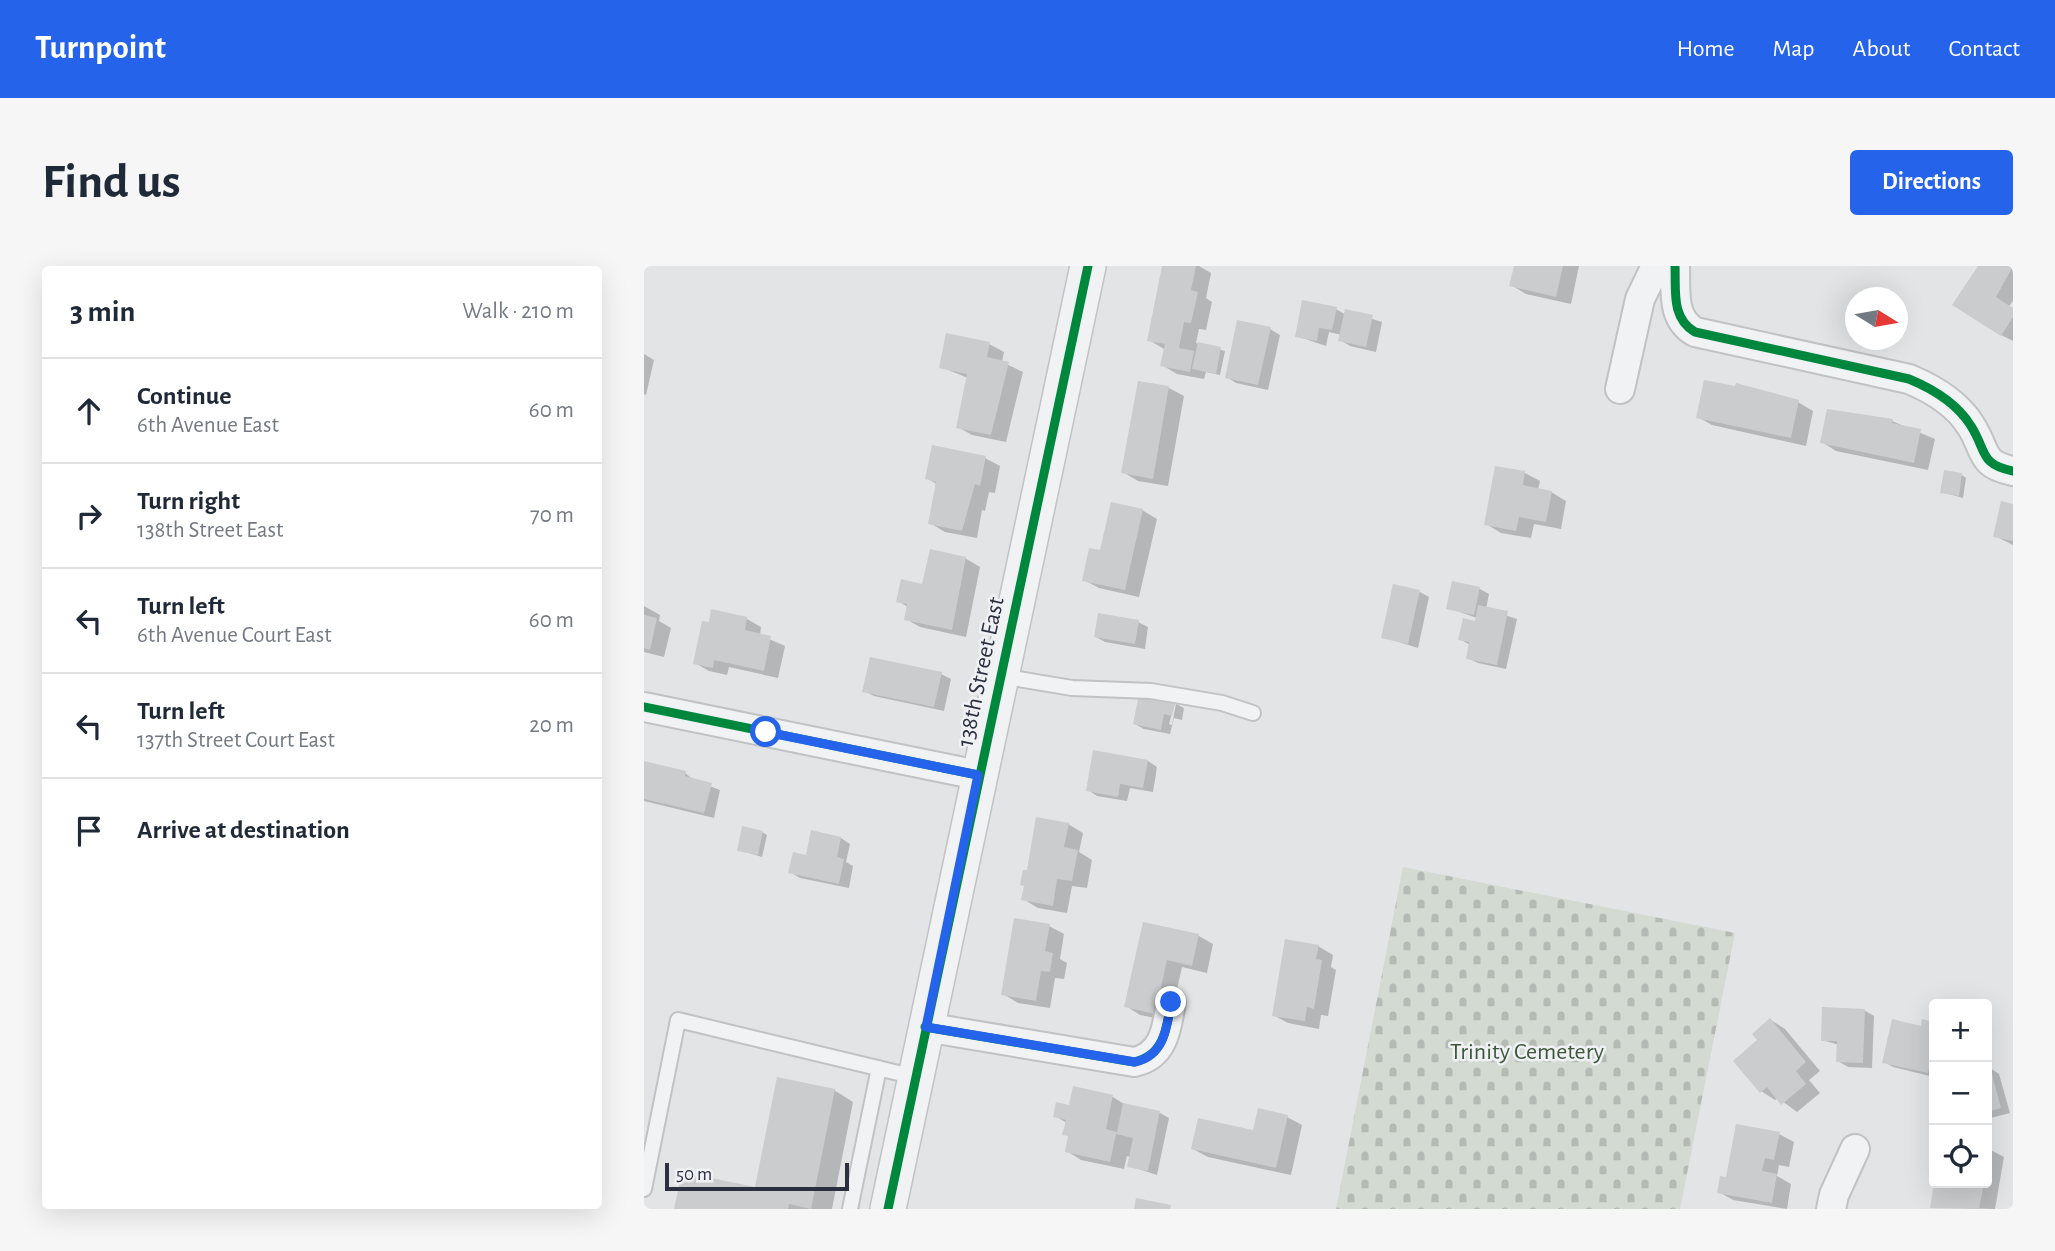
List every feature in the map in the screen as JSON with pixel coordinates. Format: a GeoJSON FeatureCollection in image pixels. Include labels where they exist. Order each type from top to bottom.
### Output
{"type":"FeatureCollection","features":[{"type":"Feature","properties":{"kind":"street","name":"138th Street East"},"geometry":{"type":"LineString","coordinates":[[888,1209],[1088,266]]}},
{"type":"Feature","properties":{"kind":"street"},"geometry":{"type":"LineString","coordinates":[[1620,389],[1640,299],[1656,266]]}},
{"type":"Feature","properties":{"kind":"street"},"geometry":{"type":"LineString","coordinates":[[1675,266],[1679,318],[1688,328],[1909,379],[1924,385],[1953,404],[1971,426],[1986,460],[1995,467],[2013,471]]}},
{"type":"Feature","properties":{"kind":"street"},"geometry":{"type":"LineString","coordinates":[[644,707],[978,775]]}},
{"type":"Feature","properties":{"kind":"street"},"geometry":{"type":"LineString","coordinates":[[926,1027],[1135,1062],[1145,1060],[1157,1051],[1163,1040],[1171,1002]]}},
{"type":"Feature","properties":{"kind":"street"},"geometry":{"type":"LineString","coordinates":[[1831,1209],[1834,1195],[1855,1149]]}},
{"type":"Feature","properties":{"kind":"lane"},"geometry":{"type":"LineString","coordinates":[[1000,676],[1072,688],[1151,691],[1205,700],[1253,713]]}},
{"type":"Feature","properties":{"kind":"lane"},"geometry":{"type":"LineString","coordinates":[[644,1189],[678,1020],[915,1077]]}},
{"type":"Feature","properties":{"kind":"lane"},"geometry":{"type":"LineString","coordinates":[[850,1209],[879,1068]]}},
{"type":"Feature","properties":{"kind":"green space","name":"Trinity Cemetery"},"geometry":{"type":"Polygon","coordinates":[[[1403,867],[1735,933],[1680,1209],[1336,1209],[1403,867]]]}},
{"type":"Feature","properties":{"kind":"building"},"geometry":{"type":"Polygon","coordinates":[[[1162,266],[1196,266],[1191,290],[1198,292],[1191,323],[1184,322],[1179,348],[1194,351],[1190,372],[1160,366],[1165,344],[1147,341],[1162,266]]]}},
{"type":"Feature","properties":{"kind":"building"},"geometry":{"type":"Polygon","coordinates":[[[1514,266],[1563,266],[1556,297],[1509,286],[1514,266]]]}},
{"type":"Feature","properties":{"kind":"building"},"geometry":{"type":"Polygon","coordinates":[[[1978,266],[2013,266],[1996,297],[2013,308],[2013,317],[2001,336],[1952,305],[1978,266]]]}},
{"type":"Feature","properties":{"kind":"building"},"geometry":{"type":"Polygon","coordinates":[[[1302,300],[1337,307],[1332,330],[1319,328],[1317,341],[1295,337],[1302,300]]]}},
{"type":"Feature","properties":{"kind":"building"},"geometry":{"type":"Polygon","coordinates":[[[1345,309],[1373,315],[1366,347],[1338,341],[1345,309]]]}},
{"type":"Feature","properties":{"kind":"building"},"geometry":{"type":"Polygon","coordinates":[[[1237,320],[1271,327],[1258,385],[1225,378],[1237,320]]]}},
{"type":"Feature","properties":{"kind":"building"},"geometry":{"type":"Polygon","coordinates":[[[946,333],[990,342],[987,357],[1009,362],[991,435],[956,428],[967,374],[939,368],[946,333]]]}},
{"type":"Feature","properties":{"kind":"building"},"geometry":{"type":"Polygon","coordinates":[[[1198,342],[1221,347],[1216,374],[1192,369],[1198,342]]]}},
{"type":"Feature","properties":{"kind":"building"},"geometry":{"type":"Polygon","coordinates":[[[1704,380],[1735,386],[1736,383],[1799,400],[1791,438],[1696,418],[1704,380]]]}},
{"type":"Feature","properties":{"kind":"building"},"geometry":{"type":"Polygon","coordinates":[[[1138,381],[1169,386],[1153,479],[1121,473],[1138,381]]]}},
{"type":"Feature","properties":{"kind":"building"},"geometry":{"type":"Polygon","coordinates":[[[1827,409],[1893,419],[1892,423],[1921,429],[1914,463],[1820,443],[1827,409]]]}},
{"type":"Feature","properties":{"kind":"building"},"geometry":{"type":"Polygon","coordinates":[[[932,445],[986,456],[980,486],[975,484],[962,531],[928,524],[936,482],[925,479],[932,445]]]}},
{"type":"Feature","properties":{"kind":"building"},"geometry":{"type":"Polygon","coordinates":[[[1495,466],[1525,471],[1523,485],[1552,491],[1546,522],[1519,517],[1516,531],[1484,525],[1495,466]]]}},
{"type":"Feature","properties":{"kind":"building"},"geometry":{"type":"Polygon","coordinates":[[[1944,470],[1962,473],[1959,496],[1940,493],[1944,470]]]}},
{"type":"Feature","properties":{"kind":"building"},"geometry":{"type":"Polygon","coordinates":[[[2001,501],[2013,504],[2013,541],[1993,537],[2001,501]]]}},
{"type":"Feature","properties":{"kind":"building"},"geometry":{"type":"Polygon","coordinates":[[[1111,502],[1143,509],[1125,590],[1082,581],[1089,548],[1100,550],[1111,502]]]}},
{"type":"Feature","properties":{"kind":"building"},"geometry":{"type":"Polygon","coordinates":[[[930,549],[966,557],[952,630],[904,620],[907,604],[896,602],[901,579],[922,584],[930,549]]]}},
{"type":"Feature","properties":{"kind":"building"},"geometry":{"type":"Polygon","coordinates":[[[1452,581],[1480,587],[1474,615],[1446,609],[1452,581]]]}},
{"type":"Feature","properties":{"kind":"building"},"geometry":{"type":"Polygon","coordinates":[[[1393,584],[1420,590],[1408,644],[1381,638],[1393,584]]]}},
{"type":"Feature","properties":{"kind":"building"},"geometry":{"type":"Polygon","coordinates":[[[1478,605],[1508,611],[1497,665],[1466,659],[1469,642],[1458,640],[1463,618],[1475,621],[1478,605]]]}},
{"type":"Feature","properties":{"kind":"building"},"geometry":{"type":"Polygon","coordinates":[[[711,609],[747,617],[745,630],[771,636],[764,671],[714,660],[713,668],[693,664],[702,621],[709,622],[711,609]]]}},
{"type":"Feature","properties":{"kind":"building"},"geometry":{"type":"Polygon","coordinates":[[[1098,613],[1139,620],[1135,644],[1094,637],[1098,613]]]}},
{"type":"Feature","properties":{"kind":"building"},"geometry":{"type":"Polygon","coordinates":[[[644,615],[657,618],[650,650],[644,648],[644,615]]]}},
{"type":"Feature","properties":{"kind":"building"},"geometry":{"type":"Polygon","coordinates":[[[870,657],[942,672],[934,707],[862,692],[870,657]]]}},
{"type":"Feature","properties":{"kind":"building"},"geometry":{"type":"Polygon","coordinates":[[[1139,694],[1175,701],[1172,716],[1164,714],[1161,730],[1133,724],[1139,694]]]}},
{"type":"Feature","properties":{"kind":"building"},"geometry":{"type":"Polygon","coordinates":[[[1093,750],[1148,760],[1143,788],[1120,784],[1118,797],[1086,791],[1093,750]]]}},
{"type":"Feature","properties":{"kind":"building"},"geometry":{"type":"Polygon","coordinates":[[[644,761],[686,771],[685,776],[712,783],[704,813],[644,799],[644,761]]]}},
{"type":"Feature","properties":{"kind":"building"},"geometry":{"type":"Polygon","coordinates":[[[1036,817],[1069,823],[1064,847],[1078,850],[1072,881],[1057,879],[1053,906],[1021,900],[1024,886],[1020,885],[1023,870],[1027,870],[1036,817]]]}},
{"type":"Feature","properties":{"kind":"building"},"geometry":{"type":"Polygon","coordinates":[[[742,826],[763,831],[758,855],[737,851],[742,826]]]}},
{"type":"Feature","properties":{"kind":"building"},"geometry":{"type":"Polygon","coordinates":[[[811,830],[841,837],[837,857],[844,859],[839,884],[788,873],[793,852],[806,855],[811,830]]]}},
{"type":"Feature","properties":{"kind":"building"},"geometry":{"type":"Polygon","coordinates":[[[1014,918],[1050,924],[1045,951],[1053,953],[1050,972],[1041,971],[1036,1001],[1001,995],[1014,918]]]}},
{"type":"Feature","properties":{"kind":"building"},"geometry":{"type":"Polygon","coordinates":[[[1143,922],[1199,934],[1192,966],[1167,960],[1155,1014],[1124,1007],[1143,922]]]}},
{"type":"Feature","properties":{"kind":"building"},"geometry":{"type":"Polygon","coordinates":[[[1285,939],[1319,945],[1316,959],[1322,960],[1314,1009],[1307,1007],[1305,1021],[1272,1016],[1285,939]]]}},
{"type":"Feature","properties":{"kind":"building"},"geometry":{"type":"Polygon","coordinates":[[[1822,1007],[1865,1009],[1863,1063],[1836,1062],[1837,1041],[1821,1041],[1822,1007]]]}},
{"type":"Feature","properties":{"kind":"building"},"geometry":{"type":"Polygon","coordinates":[[[1770,1018],[1806,1062],[1796,1071],[1806,1084],[1781,1105],[1767,1087],[1760,1093],[1733,1061],[1757,1040],[1752,1034],[1770,1018]]]}},
{"type":"Feature","properties":{"kind":"building"},"geometry":{"type":"Polygon","coordinates":[[[1892,1019],[1921,1026],[1922,1019],[1929,1021],[1928,1073],[1882,1063],[1892,1019]]]}},
{"type":"Feature","properties":{"kind":"building"},"geometry":{"type":"Polygon","coordinates":[[[1992,1074],[2001,1108],[1992,1111],[1992,1074]]]}},
{"type":"Feature","properties":{"kind":"building"},"geometry":{"type":"Polygon","coordinates":[[[777,1077],[835,1089],[811,1209],[789,1204],[788,1209],[674,1209],[682,1172],[755,1187],[777,1077]]]}},
{"type":"Feature","properties":{"kind":"building"},"geometry":{"type":"Polygon","coordinates":[[[1073,1086],[1113,1095],[1106,1129],[1117,1132],[1123,1103],[1160,1111],[1148,1171],[1127,1167],[1133,1138],[1116,1134],[1110,1162],[1065,1152],[1068,1136],[1062,1135],[1066,1120],[1053,1117],[1056,1102],[1069,1105],[1073,1086]]]}},
{"type":"Feature","properties":{"kind":"building"},"geometry":{"type":"Polygon","coordinates":[[[1258,1108],[1288,1115],[1276,1168],[1191,1149],[1198,1118],[1253,1130],[1258,1108]]]}},
{"type":"Feature","properties":{"kind":"building"},"geometry":{"type":"Polygon","coordinates":[[[1736,1124],[1780,1132],[1774,1160],[1765,1158],[1762,1171],[1777,1174],[1772,1203],[1717,1193],[1720,1176],[1726,1177],[1736,1124]]]}},
{"type":"Feature","properties":{"kind":"building"},"geometry":{"type":"Polygon","coordinates":[[[1933,1188],[1983,1188],[1979,1209],[1930,1208],[1933,1188]]]}},
{"type":"Feature","properties":{"kind":"building"},"geometry":{"type":"Polygon","coordinates":[[[1136,1198],[1171,1205],[1170,1209],[1134,1209],[1136,1198]]]}},
{"type":"Feature","properties":{"kind":"cycle path"},"geometry":{"type":"LineString","coordinates":[[888,1209],[1088,266]]}},
{"type":"Feature","properties":{"kind":"cycle path"},"geometry":{"type":"LineString","coordinates":[[1675,266],[1678,312],[1687,326],[1695,332],[1909,379],[1952,404],[1971,426],[1989,460],[1994,465],[2013,471]]}},
{"type":"Feature","properties":{"kind":"cycle path"},"geometry":{"type":"LineString","coordinates":[[644,707],[978,775]]}},
{"type":"Feature","properties":{"kind":"cycle path"},"geometry":{"type":"LineString","coordinates":[[925,1027],[1134,1062],[1144,1059],[1158,1047],[1165,1031],[1171,1002]]}},
{"type":"Feature","properties":{"kind":"route"},"geometry":{"type":"LineString","coordinates":[[766,732],[978,775],[926,1027],[1135,1062],[1145,1060],[1157,1051],[1163,1040],[1171,1002]]}}]}
